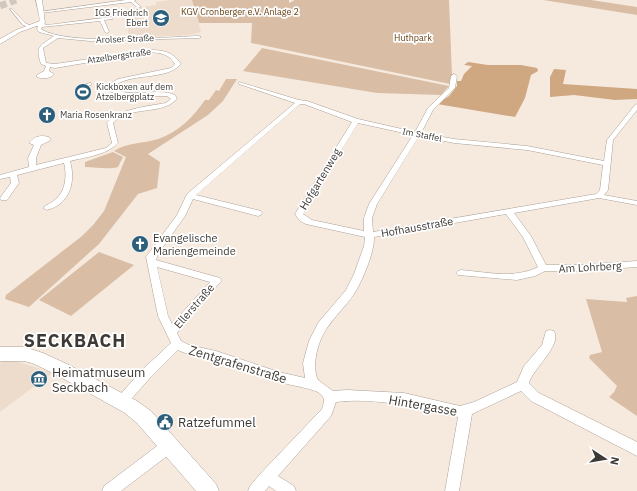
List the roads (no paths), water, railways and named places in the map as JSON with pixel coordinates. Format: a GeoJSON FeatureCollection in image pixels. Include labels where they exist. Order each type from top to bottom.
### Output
{"type":"FeatureCollection","features":[{"type":"Feature","properties":{"kind":"main road"},"geometry":{"type":"LineString","coordinates":[[0,42],[23,29],[32,30],[46,28],[39,0]]}},
{"type":"Feature","properties":{"kind":"main road"},"geometry":{"type":"LineString","coordinates":[[0,354],[24,354],[37,358],[122,401],[144,417],[209,491]]}},
{"type":"Feature","properties":{"kind":"street"},"geometry":{"type":"LineString","coordinates":[[131,0],[138,7]]}},
{"type":"Feature","properties":{"kind":"street"},"geometry":{"type":"LineString","coordinates":[[41,12],[134,0]]}},
{"type":"Feature","properties":{"kind":"street"},"geometry":{"type":"LineString","coordinates":[[8,9],[32,30],[112,18]]}},
{"type":"Feature","properties":{"kind":"street"},"geometry":{"type":"LineString","coordinates":[[101,19],[107,32]]}},
{"type":"Feature","properties":{"kind":"street","name":"Arolser Straße"},"geometry":{"type":"LineString","coordinates":[[46,28],[57,36],[98,40],[199,37]]}},
{"type":"Feature","properties":{"kind":"street","name":"Atzelbergstraße"},"geometry":{"type":"LineString","coordinates":[[0,177],[105,150],[113,146],[115,142],[110,123],[114,118],[168,104],[174,99],[174,97],[168,94],[115,92],[108,89],[110,85],[122,80],[170,70],[176,67],[178,64],[171,54],[154,51],[50,72],[43,63],[41,52],[42,46],[45,42],[57,36]]}},
{"type":"Feature","properties":{"kind":"street"},"geometry":{"type":"LineString","coordinates":[[369,235],[368,218],[370,210],[417,134],[430,109],[451,90],[454,76]]}},
{"type":"Feature","properties":{"kind":"street","name":"Im Staffel"},"geometry":{"type":"LineString","coordinates":[[241,83],[299,102],[305,102],[356,121],[454,141],[527,148],[608,164]]}},
{"type":"Feature","properties":{"kind":"street"},"geometry":{"type":"LineString","coordinates":[[85,85],[90,84]]}},
{"type":"Feature","properties":{"kind":"street"},"geometry":{"type":"LineString","coordinates":[[152,262],[154,252],[181,216],[190,196],[299,102]]}},
{"type":"Feature","properties":{"kind":"street"},"geometry":{"type":"LineString","coordinates":[[599,196],[604,190],[608,164],[609,142],[637,106]]}},
{"type":"Feature","properties":{"kind":"street","name":"Hofgartenweg"},"geometry":{"type":"LineString","coordinates":[[356,121],[299,214],[303,219],[309,222],[369,235]]}},
{"type":"Feature","properties":{"kind":"street"},"geometry":{"type":"LineString","coordinates":[[33,169],[32,158],[38,144]]}},
{"type":"Feature","properties":{"kind":"street"},"geometry":{"type":"LineString","coordinates":[[47,208],[59,202],[68,189],[70,180],[67,160]]}},
{"type":"Feature","properties":{"kind":"street"},"geometry":{"type":"LineString","coordinates":[[4,198],[15,183],[13,174]]}},
{"type":"Feature","properties":{"kind":"street"},"geometry":{"type":"LineString","coordinates":[[190,196],[258,213]]}},
{"type":"Feature","properties":{"kind":"street","name":"Hofhausstraße"},"geometry":{"type":"LineString","coordinates":[[314,384],[311,378],[309,363],[315,341],[322,326],[350,292],[364,260],[370,239],[369,235],[508,210],[599,196],[637,203]]}},
{"type":"Feature","properties":{"kind":"street","name":"Am Lohrberg"},"geometry":{"type":"LineString","coordinates":[[508,210],[527,236],[543,268]]}},
{"type":"Feature","properties":{"kind":"street","name":"Ellerstraße"},"geometry":{"type":"LineString","coordinates":[[152,262],[217,280],[171,332]]}},
{"type":"Feature","properties":{"kind":"street","name":"Zentgrafenstraße"},"geometry":{"type":"LineString","coordinates":[[152,262],[163,316],[177,344],[190,350],[220,356],[294,382],[314,384]]}},
{"type":"Feature","properties":{"kind":"street","name":"Am Lohrberg"},"geometry":{"type":"LineString","coordinates":[[461,273],[481,276],[517,277],[532,274],[543,268],[637,264]]}},
{"type":"Feature","properties":{"kind":"street"},"geometry":{"type":"LineString","coordinates":[[550,334],[549,344],[523,376],[522,385],[535,397],[637,449]]}},
{"type":"Feature","properties":{"kind":"street","name":"Ellerstraße"},"geometry":{"type":"LineString","coordinates":[[122,401],[177,344]]}},
{"type":"Feature","properties":{"kind":"street"},"geometry":{"type":"LineString","coordinates":[[255,491],[325,415],[329,407],[330,397],[325,391],[314,384]]}},
{"type":"Feature","properties":{"kind":"street","name":"Hintergasse"},"geometry":{"type":"LineString","coordinates":[[330,397],[347,395],[404,399],[453,411],[466,411],[522,385]]}},
{"type":"Feature","properties":{"kind":"street"},"geometry":{"type":"LineString","coordinates":[[452,491],[466,411]]}},
{"type":"Feature","properties":{"kind":"street"},"geometry":{"type":"LineString","coordinates":[[109,491],[170,445]]}},
{"type":"Feature","properties":{"kind":"street"},"geometry":{"type":"LineString","coordinates":[[267,477],[289,491]]}},
{"type":"Feature","properties":{"kind":"tunnel"},"geometry":{"type":"LineString","coordinates":[[0,6],[16,0]]}},
{"type":"Feature","properties":{"kind":"place","name":"IGS Friedrich Ebert"},"geometry":{"type":"Point","coordinates":[161,18]}},
{"type":"Feature","properties":{"kind":"place","name":"Kickboxen auf dem Atzelbergplatz"},"geometry":{"type":"Point","coordinates":[83,92]}},
{"type":"Feature","properties":{"kind":"place","name":"Maria Rosenkranz"},"geometry":{"type":"Point","coordinates":[47,115]}},
{"type":"Feature","properties":{"kind":"place","name":"Evangelische Mariengemeinde"},"geometry":{"type":"Point","coordinates":[140,244]}},
{"type":"Feature","properties":{"kind":"place","name":"Heimatmuseum Seckbach"},"geometry":{"type":"Point","coordinates":[39,379]}},
{"type":"Feature","properties":{"kind":"place","name":"Ratzefummel"},"geometry":{"type":"Point","coordinates":[165,422]}},
{"type":"Feature","properties":{"kind":"district","name":"SECKBACH"},"geometry":{"type":"Point","coordinates":[75,341]}},
{"type":"Feature","properties":{"kind":"park label","name":"KGV Cronberger e.V. Anlage 2"},"geometry":{"type":"Point","coordinates":[240,12]}},
{"type":"Feature","properties":{"kind":"park label","name":"Huthpark"},"geometry":{"type":"Point","coordinates":[413,38]}}]}
